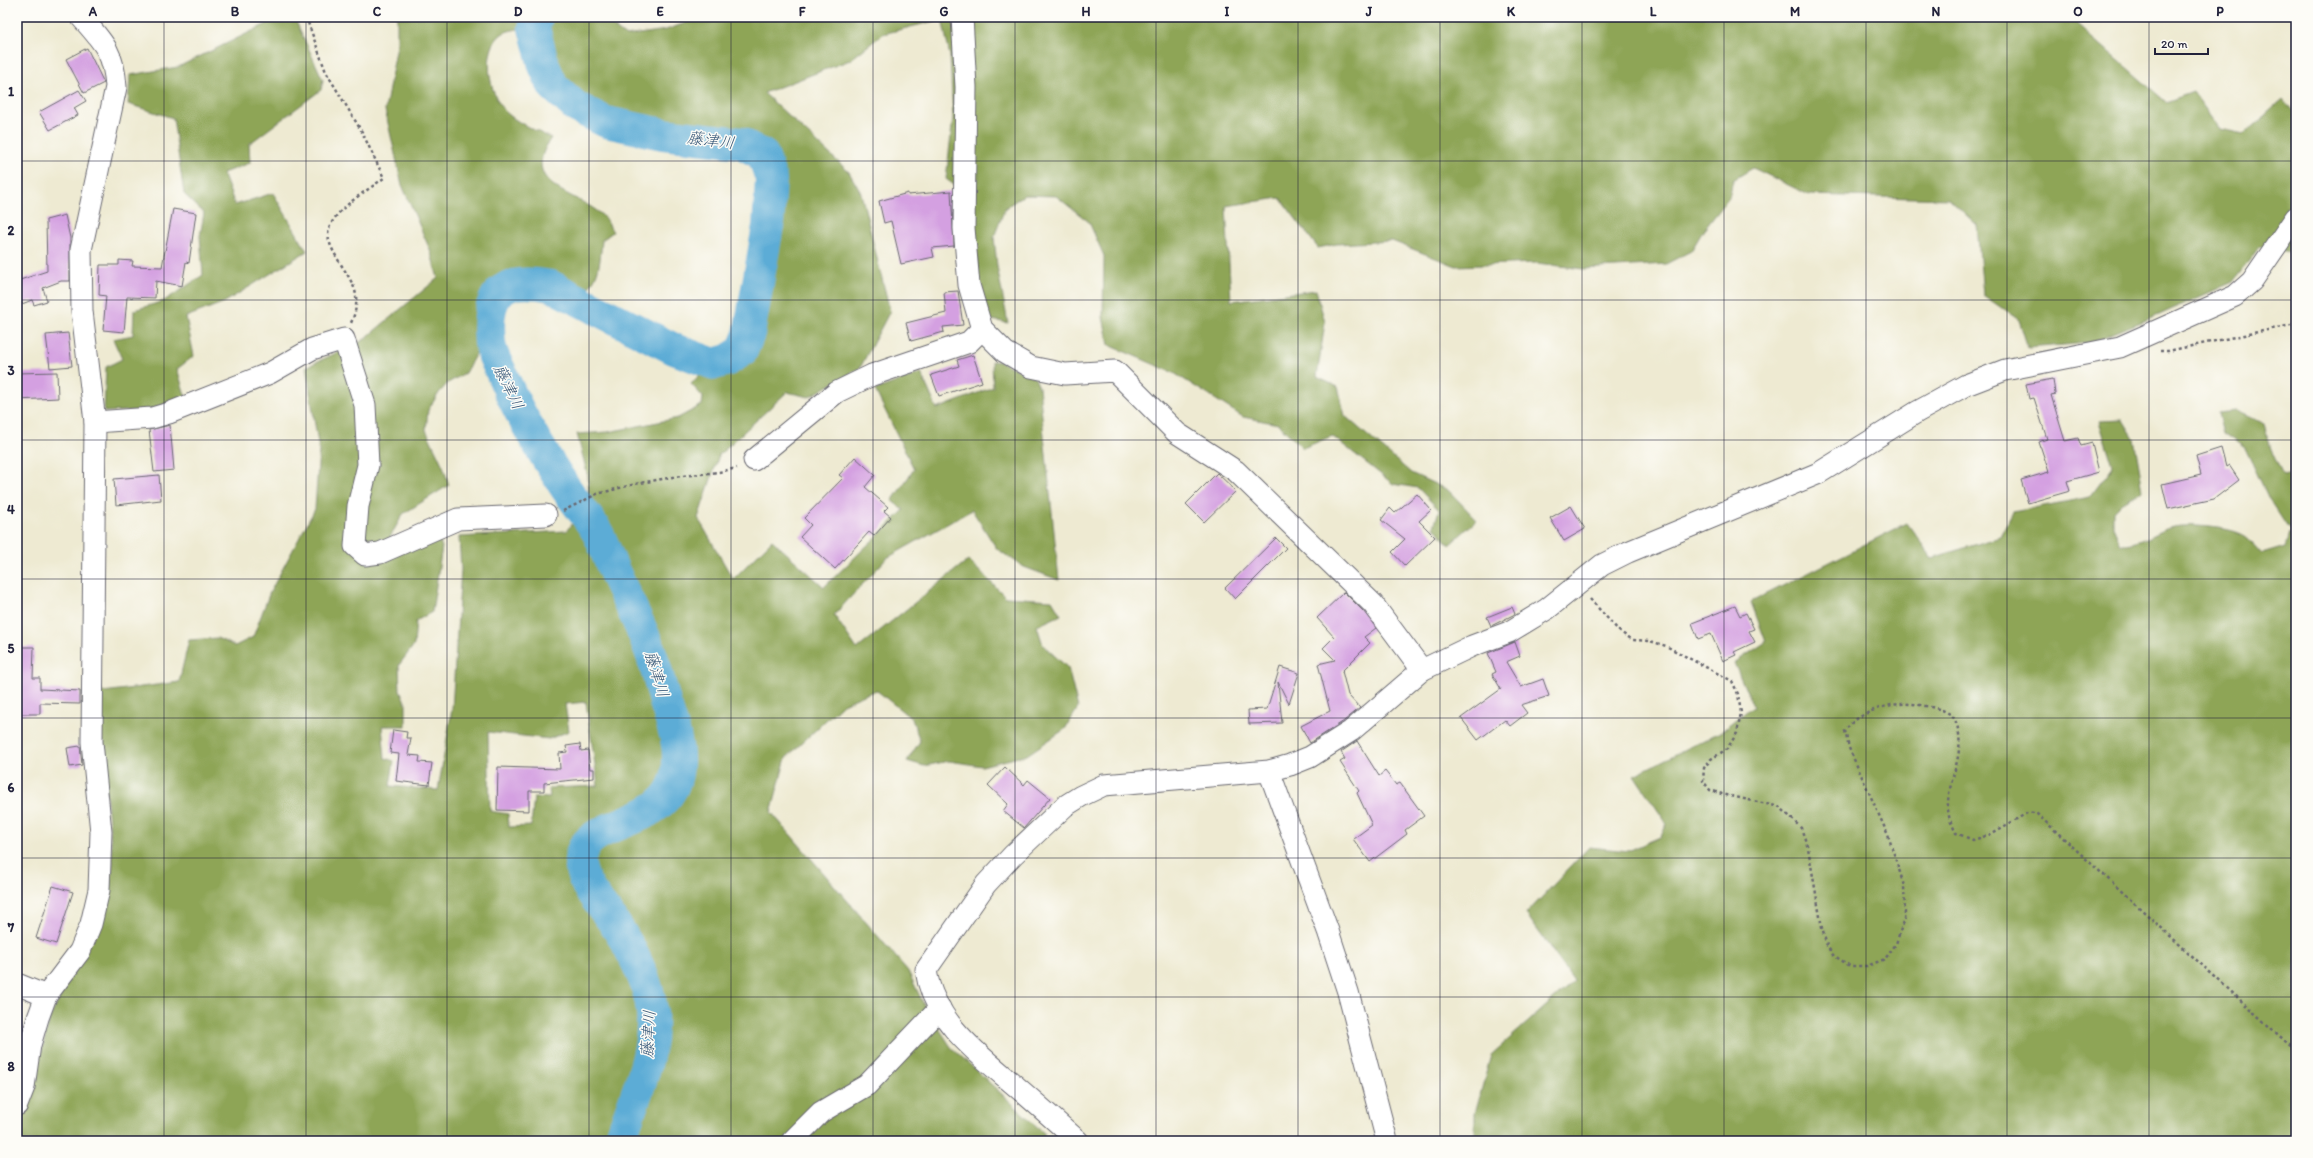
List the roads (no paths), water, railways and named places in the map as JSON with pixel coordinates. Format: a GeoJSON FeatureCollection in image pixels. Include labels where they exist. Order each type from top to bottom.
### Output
{"type":"FeatureCollection","features":[{"type":"Feature","properties":{"kind":"street"},"geometry":{"type":"LineString","coordinates":[[17,1105],[24,1087],[30,1045],[46,996],[80,951],[91,924],[99,890],[101,832],[92,742],[95,422],[82,311],[81,250],[116,87],[115,67],[106,46],[81,17]]}},
{"type":"Feature","properties":{"kind":"street"},"geometry":{"type":"LineString","coordinates":[[962,17],[966,87],[964,228],[969,285],[982,329],[1005,352],[1031,367],[1065,374],[1115,371],[1177,433],[1236,471],[1373,604],[1422,670]]}},
{"type":"Feature","properties":{"kind":"street"},"geometry":{"type":"LineString","coordinates":[[1078,1141],[969,1046],[940,1008],[928,983],[926,970],[986,884],[1013,855],[1065,806],[1081,796],[1104,785],[1269,770],[1310,757],[1351,732],[1422,670],[1472,646],[1509,632],[1547,609],[1578,586],[1602,565],[1628,552],[1819,473],[1917,412],[1966,385],[2005,370],[2120,347],[2235,296],[2252,281],[2296,216]]}},
{"type":"Feature","properties":{"kind":"street"},"geometry":{"type":"LineString","coordinates":[[754,460],[837,392],[872,375],[969,342],[982,329]]}},
{"type":"Feature","properties":{"kind":"street"},"geometry":{"type":"LineString","coordinates":[[95,422],[152,418],[169,413],[270,373],[312,349],[344,339],[365,405],[368,465],[358,506],[355,546],[364,555],[380,553],[458,518],[555,513]]}},
{"type":"Feature","properties":{"kind":"street"},"geometry":{"type":"LineString","coordinates":[[1269,770],[1328,931],[1345,984],[1387,1141]]}},
{"type":"Feature","properties":{"kind":"street"},"geometry":{"type":"LineString","coordinates":[[17,984],[46,996]]}},
{"type":"Feature","properties":{"kind":"street"},"geometry":{"type":"LineString","coordinates":[[792,1141],[821,1112],[867,1085],[940,1008]]}},
{"type":"Feature","properties":{"kind":"waterway","name":"藤津川"},"geometry":{"type":"LineString","coordinates":[[537,17],[534,28],[544,66],[553,86],[576,107],[606,122],[663,134],[741,143],[763,155],[771,179],[768,226],[749,334],[742,351],[728,360],[714,364],[674,349],[551,286],[534,284],[508,286],[500,292],[494,300],[490,312],[490,343],[494,358],[514,401],[537,443],[554,471],[596,530],[601,540],[650,650],[676,739],[678,762],[674,784],[663,800],[648,812],[597,835],[585,845],[580,860],[583,877],[587,885],[620,932],[633,954],[647,990],[652,1012],[652,1029],[647,1062],[620,1141]]}}]}
